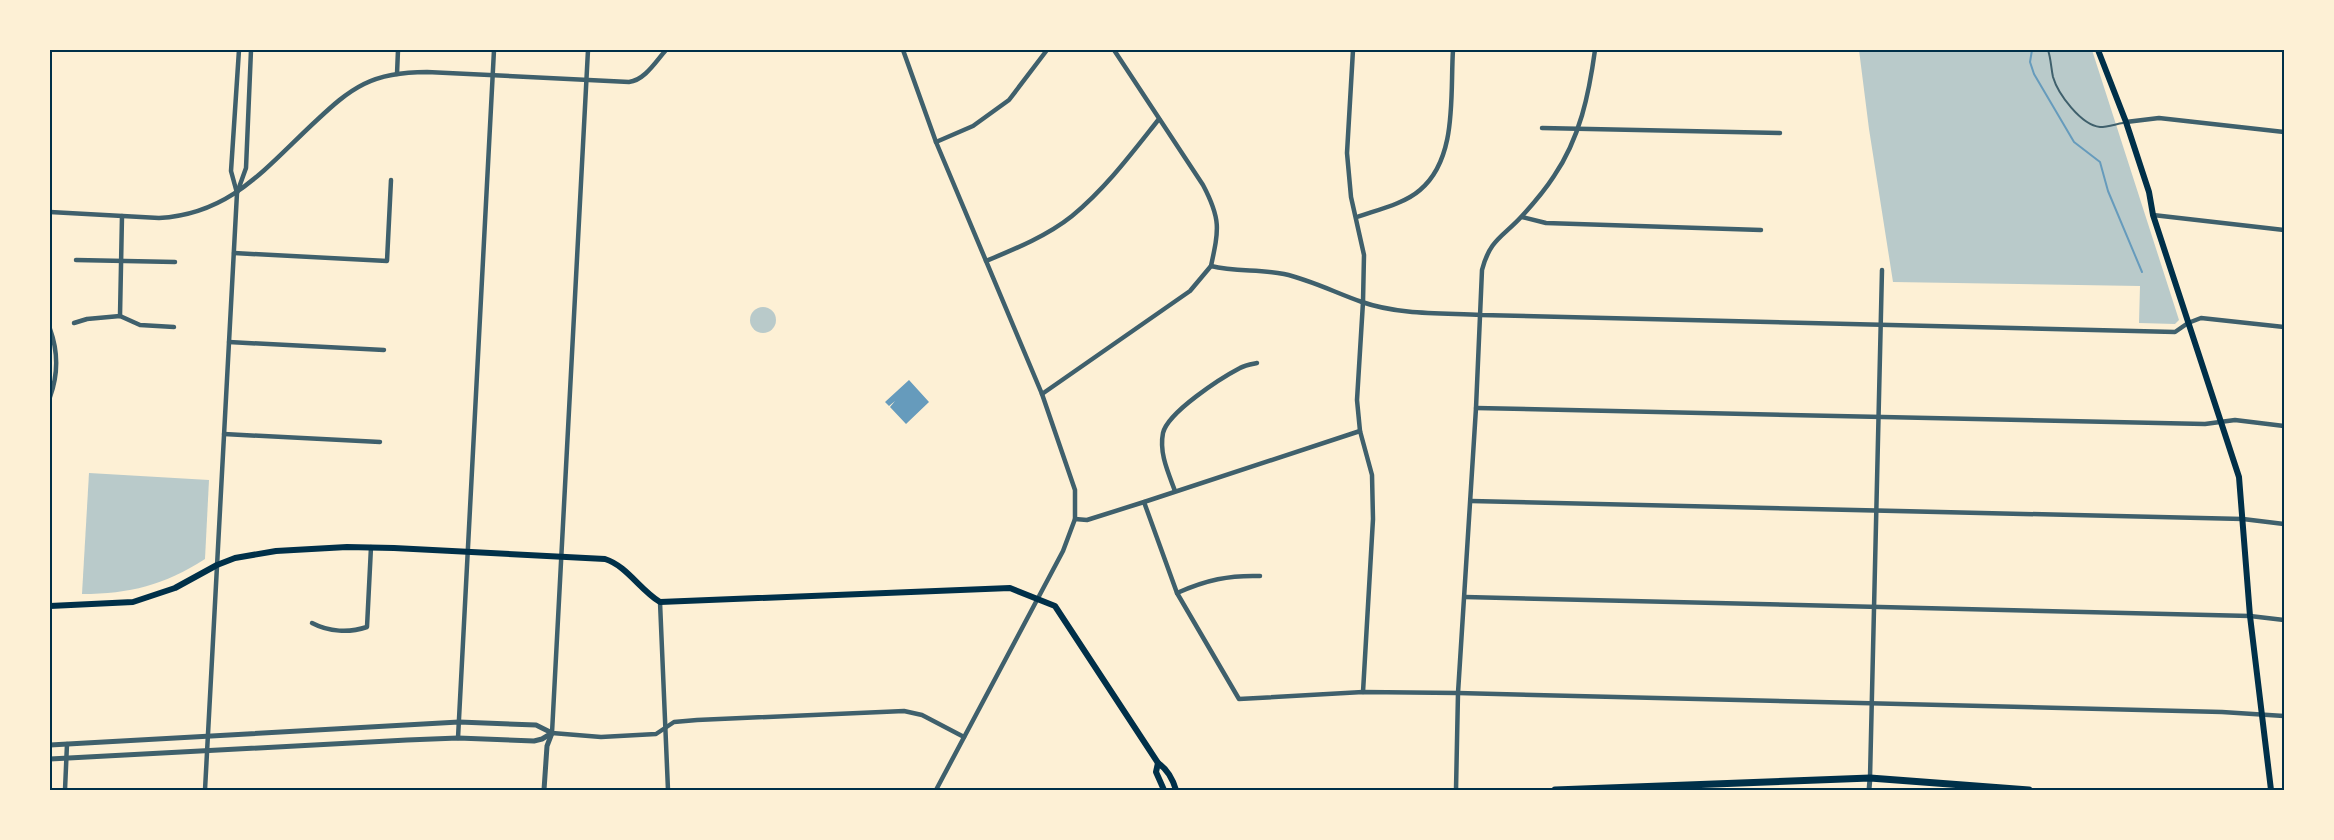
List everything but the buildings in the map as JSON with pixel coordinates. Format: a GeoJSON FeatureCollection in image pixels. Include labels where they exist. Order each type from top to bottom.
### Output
{"type":"FeatureCollection","features":[{"type":"Feature","properties":{"kind":"main road"},"geometry":{"type":"LineString","coordinates":[[2098,50],[2126,122],[2149,192],[2152,215],[2239,477],[2250,616],[2271,790]]}},
{"type":"Feature","properties":{"kind":"main road"},"geometry":{"type":"LineString","coordinates":[[50,606],[133,602],[176,588],[217,565],[255,554],[300,549],[371,547],[604,559],[612,561],[660,602],[1010,588],[1038,597],[1055,606],[1158,763],[1164,767],[1176,790]]}},
{"type":"Feature","properties":{"kind":"main road"},"geometry":{"type":"LineString","coordinates":[[1158,763],[1156,771],[1164,790]]}},
{"type":"Feature","properties":{"kind":"main road"},"geometry":{"type":"LineString","coordinates":[[1555,790],[1870,778],[2029,790]]}},
{"type":"Feature","properties":{"kind":"street"},"geometry":{"type":"LineString","coordinates":[[237,193],[231,171],[238,50]]}},
{"type":"Feature","properties":{"kind":"street"},"geometry":{"type":"LineString","coordinates":[[205,790],[237,193],[246,168],[251,50]]}},
{"type":"Feature","properties":{"kind":"street"},"geometry":{"type":"LineString","coordinates":[[397,74],[398,50]]}},
{"type":"Feature","properties":{"kind":"street"},"geometry":{"type":"LineString","coordinates":[[458,738],[494,50]]}},
{"type":"Feature","properties":{"kind":"street"},"geometry":{"type":"LineString","coordinates":[[544,790],[547,746],[552,733],[563,557],[588,50]]}},
{"type":"Feature","properties":{"kind":"street"},"geometry":{"type":"LineString","coordinates":[[50,212],[176,217],[208,208],[237,193],[350,92],[373,80],[397,74],[427,72],[636,82],[666,50]]}},
{"type":"Feature","properties":{"kind":"street"},"geometry":{"type":"LineString","coordinates":[[903,50],[936,142],[1042,394],[1076,490],[1075,519],[1063,551],[936,790]]}},
{"type":"Feature","properties":{"kind":"street"},"geometry":{"type":"LineString","coordinates":[[936,142],[973,126],[1009,100],[1047,50]]}},
{"type":"Feature","properties":{"kind":"street"},"geometry":{"type":"LineString","coordinates":[[1042,394],[1190,291],[1211,266],[1218,233],[1215,208],[1203,185],[1114,50]]}},
{"type":"Feature","properties":{"kind":"street"},"geometry":{"type":"LineString","coordinates":[[1353,50],[1347,153],[1352,197],[1364,255],[1357,400],[1360,431],[1372,475],[1373,508],[1362,692]]}},
{"type":"Feature","properties":{"kind":"street"},"geometry":{"type":"LineString","coordinates":[[1357,217],[1393,205],[1420,190],[1441,164],[1448,131],[1453,50]]}},
{"type":"Feature","properties":{"kind":"street"},"geometry":{"type":"LineString","coordinates":[[1456,790],[1458,693],[1471,501],[1482,270],[1493,243],[1522,217],[1555,176],[1578,128],[1588,96],[1595,50]]}},
{"type":"Feature","properties":{"kind":"street"},"geometry":{"type":"LineString","coordinates":[[2126,122],[2159,118],[2284,132]]}},
{"type":"Feature","properties":{"kind":"street"},"geometry":{"type":"LineString","coordinates":[[986,261],[1032,241],[1071,217],[1112,179],[1160,119]]}},
{"type":"Feature","properties":{"kind":"street"},"geometry":{"type":"LineString","coordinates":[[1542,128],[1780,133]]}},
{"type":"Feature","properties":{"kind":"street"},"geometry":{"type":"LineString","coordinates":[[234,253],[387,261],[391,180]]}},
{"type":"Feature","properties":{"kind":"street"},"geometry":{"type":"LineString","coordinates":[[2152,215],[2284,230]]}},
{"type":"Feature","properties":{"kind":"street"},"geometry":{"type":"LineString","coordinates":[[120,316],[122,216]]}},
{"type":"Feature","properties":{"kind":"street"},"geometry":{"type":"LineString","coordinates":[[1522,217],[1546,224],[1761,230]]}},
{"type":"Feature","properties":{"kind":"street"},"geometry":{"type":"LineString","coordinates":[[76,260],[175,262]]}},
{"type":"Feature","properties":{"kind":"street"},"geometry":{"type":"LineString","coordinates":[[1211,266],[1229,270],[1284,274],[1335,290],[1363,302],[1412,311],[1481,315],[2175,332],[2201,318],[2284,327]]}},
{"type":"Feature","properties":{"kind":"street"},"geometry":{"type":"LineString","coordinates":[[1869,790],[1881,270]]}},
{"type":"Feature","properties":{"kind":"street"},"geometry":{"type":"LineString","coordinates":[[74,323],[87,319],[120,316],[140,325],[174,327]]}},
{"type":"Feature","properties":{"kind":"street"},"geometry":{"type":"LineString","coordinates":[[50,329],[56,363],[50,397]]}},
{"type":"Feature","properties":{"kind":"street"},"geometry":{"type":"LineString","coordinates":[[229,342],[384,350]]}},
{"type":"Feature","properties":{"kind":"street"},"geometry":{"type":"LineString","coordinates":[[1175,491],[1164,462],[1162,446],[1164,430],[1172,417],[1184,405],[1241,367],[1257,363]]}},
{"type":"Feature","properties":{"kind":"street"},"geometry":{"type":"LineString","coordinates":[[1476,408],[2194,424],[2235,420],[2284,426]]}},
{"type":"Feature","properties":{"kind":"street"},"geometry":{"type":"LineString","coordinates":[[1075,519],[1087,520],[1360,431]]}},
{"type":"Feature","properties":{"kind":"street"},"geometry":{"type":"LineString","coordinates":[[224,434],[380,442]]}},
{"type":"Feature","properties":{"kind":"street"},"geometry":{"type":"LineString","coordinates":[[1471,501],[2243,519],[2284,524]]}},
{"type":"Feature","properties":{"kind":"street"},"geometry":{"type":"LineString","coordinates":[[1144,502],[1177,593],[1239,699],[1362,692],[1458,693],[1872,702],[2262,713],[2284,716]]}},
{"type":"Feature","properties":{"kind":"street"},"geometry":{"type":"LineString","coordinates":[[312,623],[332,630],[350,631],[367,627],[371,547]]}},
{"type":"Feature","properties":{"kind":"street"},"geometry":{"type":"LineString","coordinates":[[1177,593],[1205,581],[1240,575],[1260,576]]}},
{"type":"Feature","properties":{"kind":"street"},"geometry":{"type":"LineString","coordinates":[[1465,597],[2250,616],[2284,620]]}},
{"type":"Feature","properties":{"kind":"street"},"geometry":{"type":"LineString","coordinates":[[660,602],[668,790]]}},
{"type":"Feature","properties":{"kind":"street"},"geometry":{"type":"LineString","coordinates":[[50,745],[459,722],[536,725],[552,733],[601,737],[656,734],[675,722],[697,720],[904,711],[922,715],[964,737]]}},
{"type":"Feature","properties":{"kind":"street"},"geometry":{"type":"LineString","coordinates":[[50,759],[458,738],[534,741],[552,733]]}},
{"type":"Feature","properties":{"kind":"street"},"geometry":{"type":"LineString","coordinates":[[65,790],[67,744]]}},
{"type":"Feature","properties":{"kind":"lane"},"geometry":{"type":"LineString","coordinates":[[2048,50],[2058,91],[2078,115],[2102,127],[2126,122]]}},
{"type":"Feature","properties":{"kind":"shaded area"},"geometry":{"type":"Polygon","coordinates":[[[1859,50],[2092,50],[2179,320],[2175,324],[2139,323],[2140,286],[1893,282],[1859,50]]]}},
{"type":"Feature","properties":{"kind":"shaded area"},"geometry":{"type":"Polygon","coordinates":[[[763,307],[772,311],[776,320],[772,329],[763,333],[754,329],[750,320],[754,311],[763,307]]]}},
{"type":"Feature","properties":{"kind":"shaded area"},"geometry":{"type":"Polygon","coordinates":[[[89,473],[209,480],[205,559],[161,582],[131,590],[82,594],[89,473]]]}},
{"type":"Feature","properties":{"kind":"water"},"geometry":{"type":"Polygon","coordinates":[[[909,380],[929,402],[906,424],[890,407],[895,401],[889,406],[885,402],[909,380]]]}},
{"type":"Feature","properties":{"kind":"waterway"},"geometry":{"type":"LineString","coordinates":[[2032,50],[2030,62],[2034,74],[2074,142],[2100,162],[2108,191],[2142,272]]}}]}
